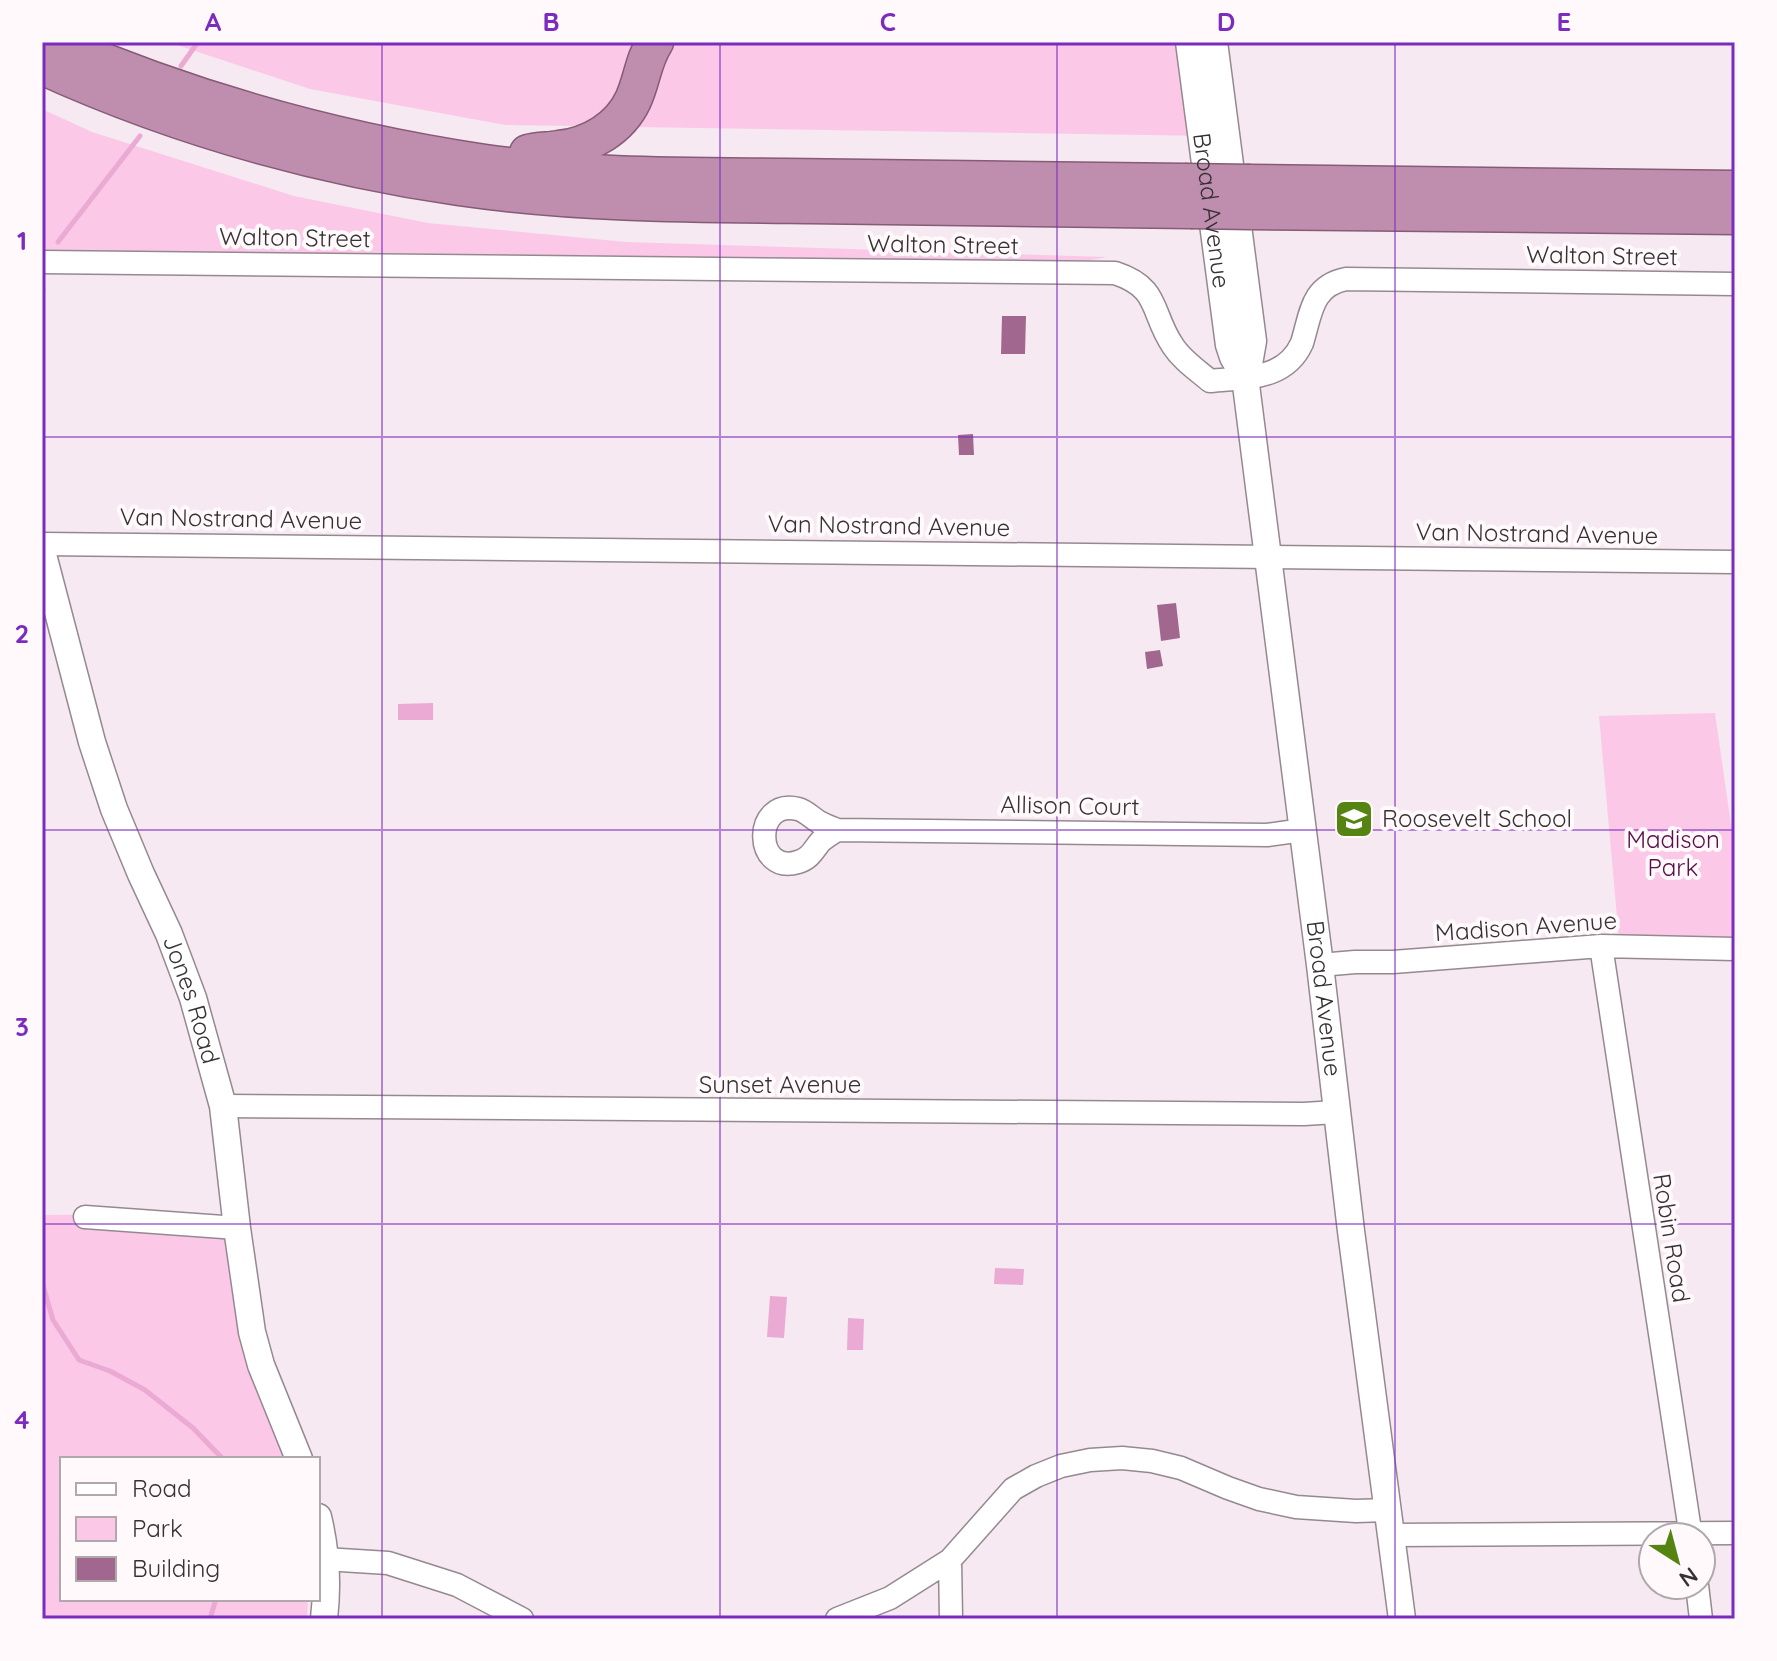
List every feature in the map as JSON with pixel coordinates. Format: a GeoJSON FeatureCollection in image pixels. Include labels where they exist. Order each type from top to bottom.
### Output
{"type":"FeatureCollection","features":[{"type":"Feature","properties":{"kind":"highway"},"geometry":{"type":"LineString","coordinates":[[56,42],[144,78],[269,119],[332,135],[486,163],[580,172],[1735,216]]}},
{"type":"Feature","properties":{"kind":"highway"},"geometry":{"type":"LineString","coordinates":[[486,163],[538,150],[573,147],[610,129],[633,100],[648,53],[655,42]]}},
{"type":"Feature","properties":{"kind":"highway"},"geometry":{"type":"LineString","coordinates":[[42,66],[142,106],[266,146],[374,172],[492,191],[567,199],[656,203],[1188,196]]}},
{"type":"Feature","properties":{"kind":"highway"},"geometry":{"type":"LineString","coordinates":[[1251,197],[1735,189]]}},
{"type":"Feature","properties":{"kind":"street","name":"Broad Avenue"},"geometry":{"type":"LineString","coordinates":[[1189,42],[1229,345],[1245,377],[1402,1619]]}},
{"type":"Feature","properties":{"kind":"street","name":"Broad Avenue"},"geometry":{"type":"LineString","coordinates":[[1214,42],[1253,341],[1245,377]]}},
{"type":"Feature","properties":{"kind":"street","name":"Walton Street"},"geometry":{"type":"LineString","coordinates":[[42,262],[1115,273],[1145,290],[1174,347],[1210,381],[1272,372],[1287,365],[1302,343],[1317,295],[1329,284],[1346,279],[1735,284]]}},
{"type":"Feature","properties":{"kind":"street","name":"Van Nostrand Avenue"},"geometry":{"type":"LineString","coordinates":[[42,544],[1735,562]]}},
{"type":"Feature","properties":{"kind":"street","name":"Jones Road"},"geometry":{"type":"LineString","coordinates":[[42,551],[92,742],[114,809],[169,934],[193,998],[223,1106],[252,1332],[261,1365],[298,1457]]}},
{"type":"Feature","properties":{"kind":"street","name":"Allison Court"},"geometry":{"type":"LineString","coordinates":[[837,830],[1251,835],[1303,830]]}},
{"type":"Feature","properties":{"kind":"street","name":"Madison Avenue"},"geometry":{"type":"LineString","coordinates":[[1320,965],[1601,946],[1735,949]]}},
{"type":"Feature","properties":{"kind":"street","name":"Robin Road"},"geometry":{"type":"LineString","coordinates":[[1601,946],[1689,1521]]}},
{"type":"Feature","properties":{"kind":"street","name":"Sunset Avenue"},"geometry":{"type":"LineString","coordinates":[[223,1106],[1336,1112]]}},
{"type":"Feature","properties":{"kind":"street"},"geometry":{"type":"LineString","coordinates":[[85,1217],[237,1228]]}},
{"type":"Feature","properties":{"kind":"street"},"geometry":{"type":"LineString","coordinates":[[837,1619],[890,1598],[950,1560],[1013,1489],[1061,1466],[1090,1460],[1122,1458],[1152,1461],[1181,1468],[1259,1499],[1296,1507],[1356,1511],[1389,1522],[1637,1533]]}},
{"type":"Feature","properties":{"kind":"street"},"geometry":{"type":"LineString","coordinates":[[320,1526],[327,1599],[324,1619]]}},
{"type":"Feature","properties":{"kind":"street"},"geometry":{"type":"LineString","coordinates":[[325,1559],[388,1563],[457,1585],[522,1619]]}},
{"type":"Feature","properties":{"kind":"street"},"geometry":{"type":"LineString","coordinates":[[950,1560],[951,1619]]}},
{"type":"Feature","properties":{"kind":"green space"},"geometry":{"type":"Polygon","coordinates":[[[168,42],[1199,42],[1211,136],[505,125],[310,89],[168,42]]]}},
{"type":"Feature","properties":{"kind":"green space"},"geometry":{"type":"Polygon","coordinates":[[[42,109],[92,132],[294,196],[428,223],[626,242],[1107,257],[1029,272],[42,259],[42,109]]]}},
{"type":"Feature","properties":{"kind":"green space","name":"Madison Park"},"geometry":{"type":"Polygon","coordinates":[[[1715,713],[1735,853],[1735,938],[1619,939],[1599,716],[1715,713]]]}},
{"type":"Feature","properties":{"kind":"green space"},"geometry":{"type":"Polygon","coordinates":[[[169,1214],[233,1223],[291,1457],[60,1457],[60,1601],[308,1601],[307,1619],[42,1619],[42,1215],[169,1214]]]}},
{"type":"Feature","properties":{"kind":"shaded area"},"geometry":{"type":"Polygon","coordinates":[[[433,703],[433,720],[398,720],[398,704],[433,703]]]}},
{"type":"Feature","properties":{"kind":"shaded area"},"geometry":{"type":"Polygon","coordinates":[[[995,1268],[1024,1269],[1023,1285],[994,1284],[995,1268]]]}},
{"type":"Feature","properties":{"kind":"shaded area"},"geometry":{"type":"Polygon","coordinates":[[[770,1296],[787,1297],[784,1338],[767,1337],[770,1296]]]}},
{"type":"Feature","properties":{"kind":"shaded area"},"geometry":{"type":"Polygon","coordinates":[[[848,1318],[864,1319],[863,1350],[847,1350],[848,1318]]]}},
{"type":"Feature","properties":{"kind":"building"},"geometry":{"type":"Polygon","coordinates":[[[1002,316],[1026,316],[1025,354],[1001,354],[1002,316]]]}},
{"type":"Feature","properties":{"kind":"building"},"geometry":{"type":"Polygon","coordinates":[[[973,434],[974,455],[959,455],[958,435],[973,434]]]}},
{"type":"Feature","properties":{"kind":"building"},"geometry":{"type":"Polygon","coordinates":[[[1176,603],[1180,638],[1161,641],[1157,605],[1176,603]]]}},
{"type":"Feature","properties":{"kind":"building"},"geometry":{"type":"Polygon","coordinates":[[[1160,650],[1163,666],[1147,669],[1145,652],[1160,650]]]}},
{"type":"Feature","properties":{"kind":"waterway"},"geometry":{"type":"LineString","coordinates":[[181,66],[198,42]]}},
{"type":"Feature","properties":{"kind":"waterway"},"geometry":{"type":"LineString","coordinates":[[58,242],[140,136]]}},
{"type":"Feature","properties":{"kind":"waterway"},"geometry":{"type":"LineString","coordinates":[[42,1282],[53,1320],[79,1360],[110,1371],[145,1390],[193,1428],[221,1457]]}},
{"type":"Feature","properties":{"kind":"waterway"},"geometry":{"type":"LineString","coordinates":[[210,1619],[215,1601]]}},
{"type":"Feature","properties":{"kind":"place","name":"Roosevelt School"},"geometry":{"type":"Point","coordinates":[1354,819]}}]}
